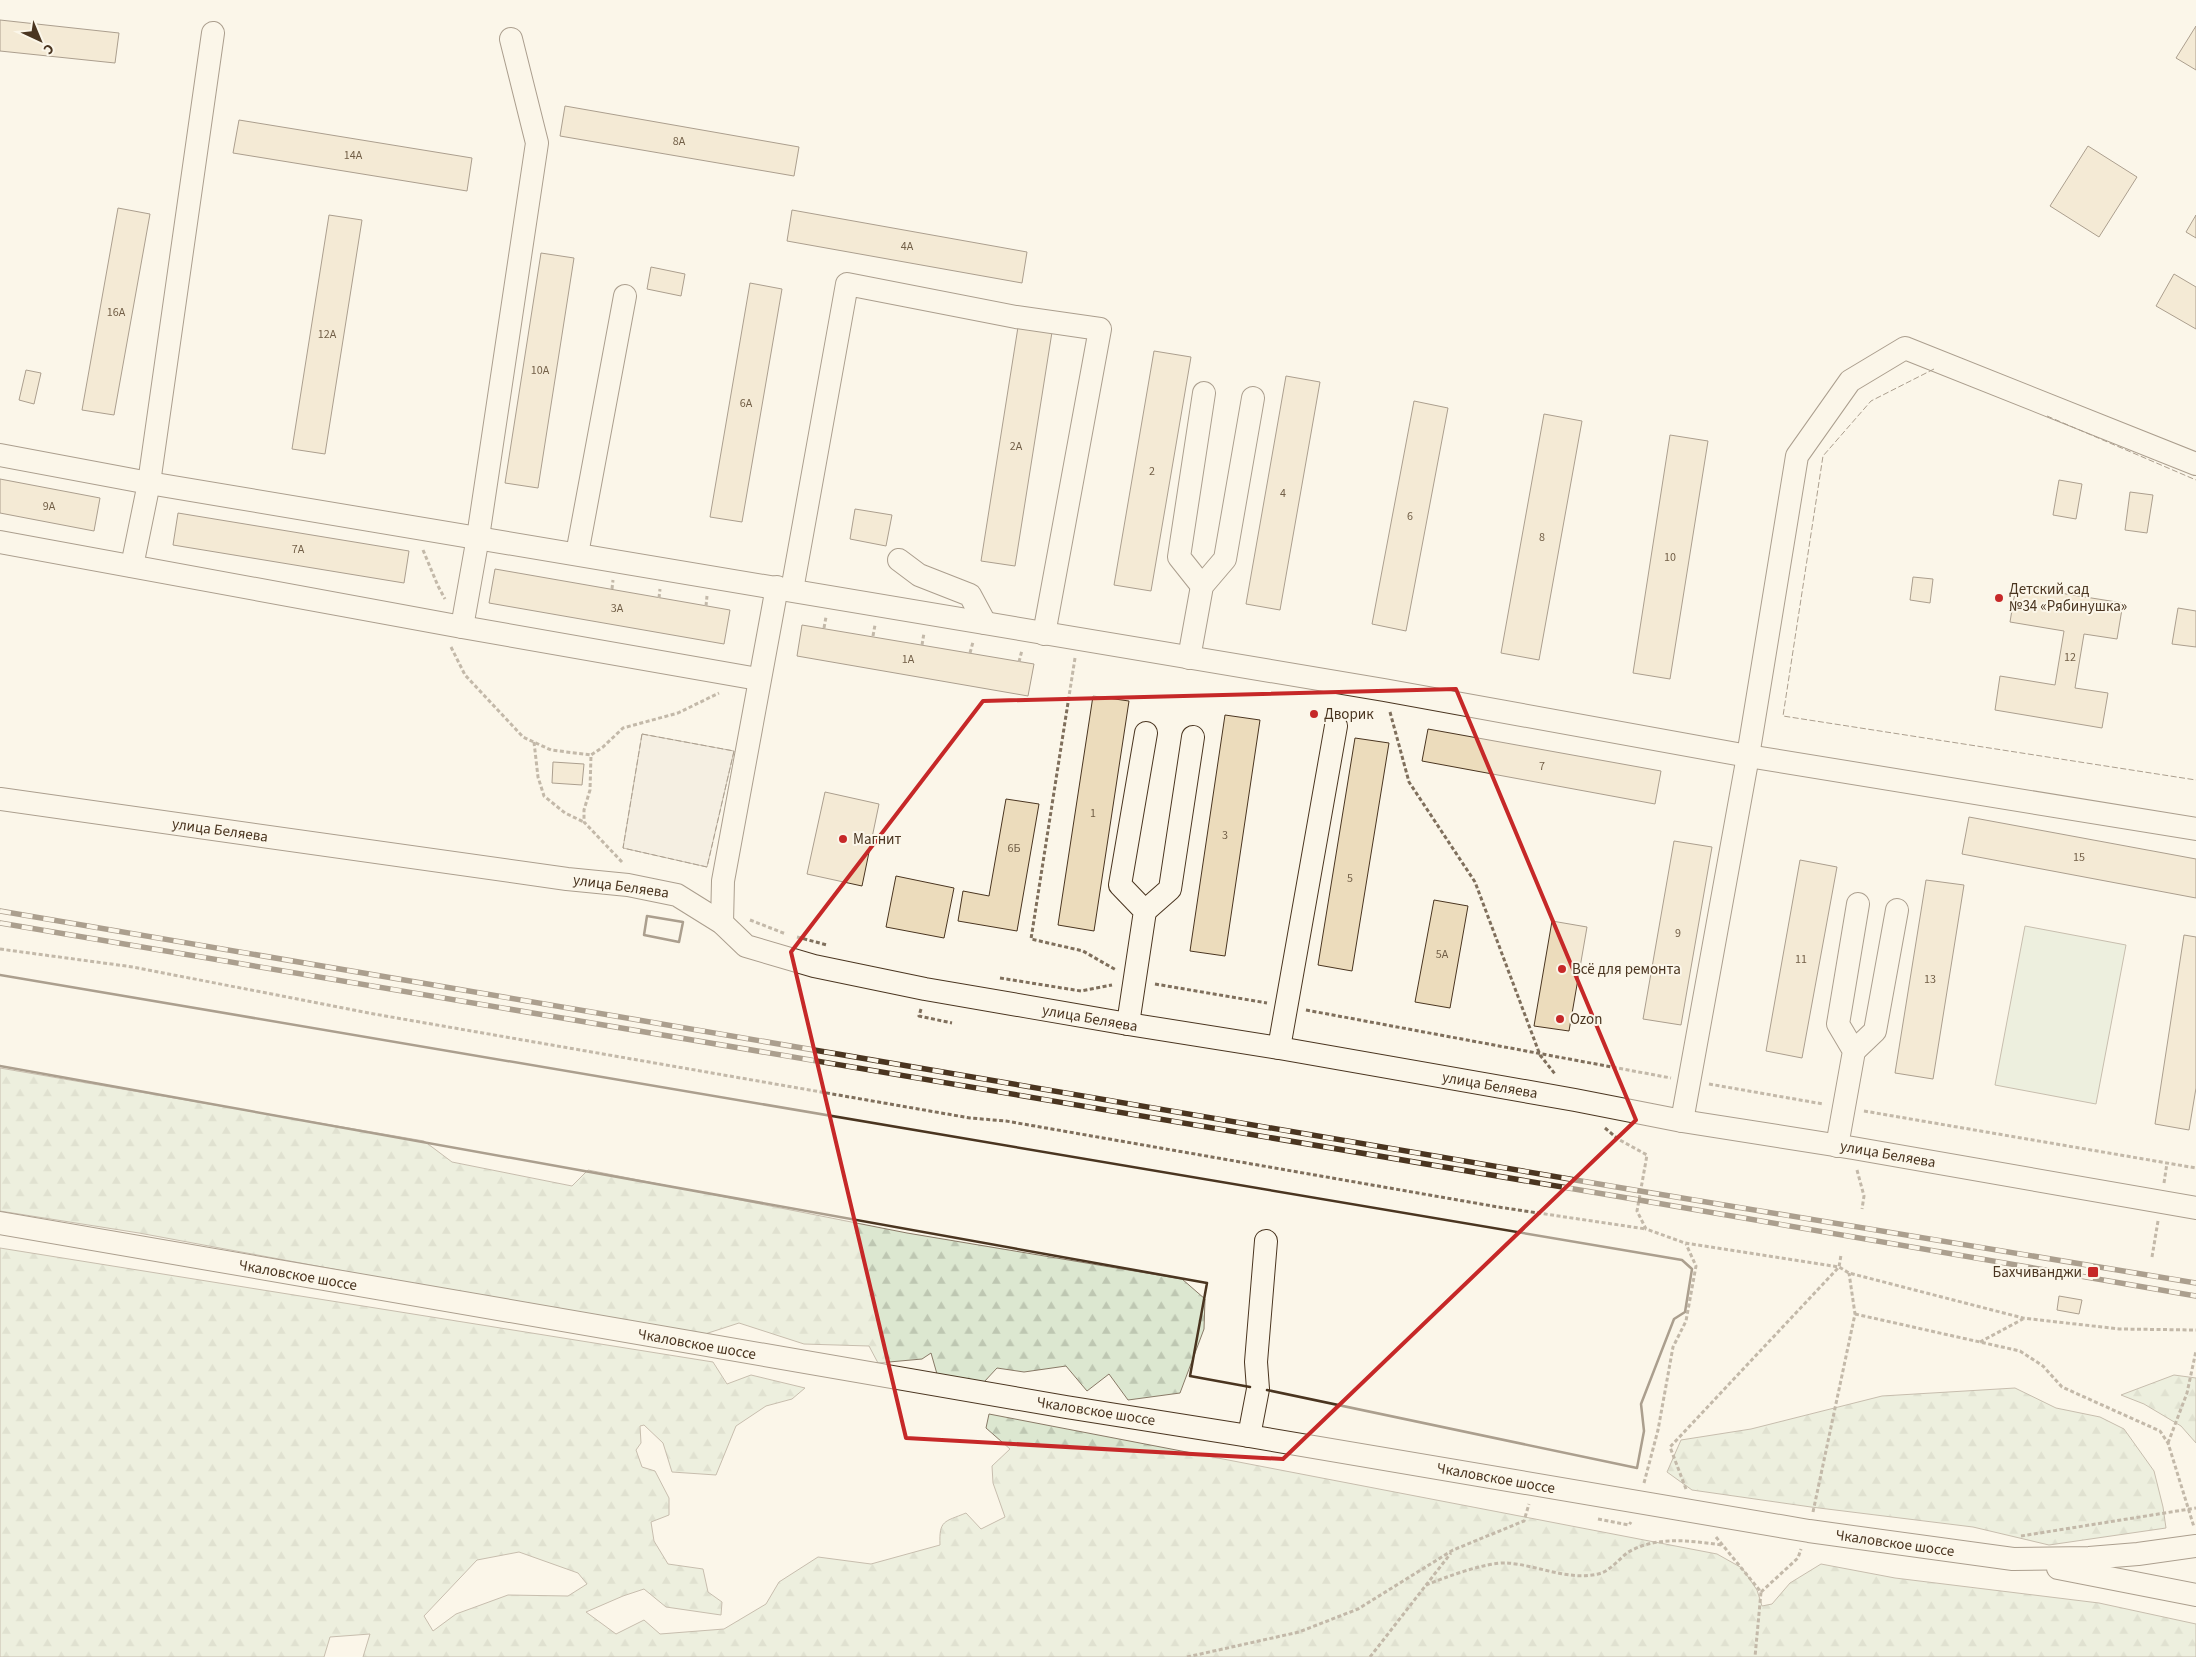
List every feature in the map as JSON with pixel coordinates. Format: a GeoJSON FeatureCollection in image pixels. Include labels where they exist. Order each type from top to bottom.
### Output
{"type":"FeatureCollection","features":[{"type":"Feature","properties":{"kind":"street"},"geometry":{"type":"LineString","coordinates":[[132,566],[149,483],[213,33]]}},
{"type":"Feature","properties":{"kind":"street"},"geometry":{"type":"LineString","coordinates":[[455,626],[478,537],[536,143],[512,39]]}},
{"type":"Feature","properties":{"kind":"street"},"geometry":{"type":"LineString","coordinates":[[722,923],[723,882],[720,849],[758,679],[784,589],[848,284],[1016,316],[1100,328],[1044,634]]}},
{"type":"Feature","properties":{"kind":"street"},"geometry":{"type":"LineString","coordinates":[[577,554],[624,296]]}},
{"type":"Feature","properties":{"kind":"street"},"geometry":{"type":"LineString","coordinates":[[1682,1121],[1748,756],[1797,456],[1850,381],[1905,348],[2196,464]]}},
{"type":"Feature","properties":{"kind":"street"},"geometry":{"type":"LineString","coordinates":[[1202,586],[1179,557],[1204,393]]}},
{"type":"Feature","properties":{"kind":"street"},"geometry":{"type":"LineString","coordinates":[[1189,658],[1202,586],[1225,559],[1253,398]]}},
{"type":"Feature","properties":{"kind":"street"},"geometry":{"type":"LineString","coordinates":[[0,455],[149,483],[1384,690],[1748,756],[2196,829]]}},
{"type":"Feature","properties":{"kind":"street"},"geometry":{"type":"LineString","coordinates":[[0,542],[455,626],[758,679]]}},
{"type":"Feature","properties":{"kind":"street"},"geometry":{"type":"LineString","coordinates":[[899,560],[919,575],[970,595],[986,623]]}},
{"type":"Feature","properties":{"kind":"street"},"geometry":{"type":"LineString","coordinates":[[1279,1048],[1336,726]]}},
{"type":"Feature","properties":{"kind":"street"},"geometry":{"type":"LineString","coordinates":[[1145,911],[1120,885],[1146,733]]}},
{"type":"Feature","properties":{"kind":"street"},"geometry":{"type":"LineString","coordinates":[[1128,1024],[1145,911],[1170,889],[1193,737]]}},
{"type":"Feature","properties":{"kind":"street","name":"улица Беляева"},"geometry":{"type":"LineString","coordinates":[[0,799],[567,879],[628,885],[677,895],[722,923],[746,946],[814,966],[925,989],[1279,1048],[1575,1100],[1682,1121],[2196,1208]]}},
{"type":"Feature","properties":{"kind":"street"},"geometry":{"type":"LineString","coordinates":[[1854,1051],[1838,1024],[1858,904]]}},
{"type":"Feature","properties":{"kind":"street"},"geometry":{"type":"LineString","coordinates":[[1837,1146],[1854,1051],[1875,1031],[1897,910]]}},
{"type":"Feature","properties":{"kind":"street","name":"Чкаловское шоссе"},"geometry":{"type":"LineString","coordinates":[[0,1223],[1056,1405],[1249,1436],[1535,1499],[1646,1495],[1696,1512],[1815,1524],[2089,1558],[2196,1546]]}},
{"type":"Feature","properties":{"kind":"street"},"geometry":{"type":"LineString","coordinates":[[1249,1436],[1258,1389],[1256,1362],[1266,1241]]}},
{"type":"Feature","properties":{"kind":"street"},"geometry":{"type":"LineString","coordinates":[[2014,1548],[2196,1595]]}},
{"type":"Feature","properties":{"kind":"path"},"geometry":{"type":"LineString","coordinates":[[416,527],[419,542],[438,586],[452,610],[455,626],[447,638],[466,674],[523,737],[551,750],[591,755]]}},
{"type":"Feature","properties":{"kind":"path"},"geometry":{"type":"LineString","coordinates":[[1078,639],[1031,939],[1083,951],[1134,980],[1285,1006],[1540,1055],[2196,1168]]}},
{"type":"Feature","properties":{"kind":"path"},"geometry":{"type":"LineString","coordinates":[[1384,690],[1409,782],[1474,882],[1540,1055],[1575,1100]]}},
{"type":"Feature","properties":{"kind":"path"},"geometry":{"type":"LineString","coordinates":[[534,742],[538,777],[544,796],[565,812],[584,822]]}},
{"type":"Feature","properties":{"kind":"path"},"geometry":{"type":"LineString","coordinates":[[0,949],[133,967],[374,1014],[961,1116],[1006,1121],[1498,1207],[1646,1229],[1685,1243],[1839,1267],[1849,1273],[2023,1318],[2119,1329],[2196,1330]]}},
{"type":"Feature","properties":{"kind":"path"},"geometry":{"type":"LineString","coordinates":[[996,978],[1081,992],[1134,980]]}},
{"type":"Feature","properties":{"kind":"path"},"geometry":{"type":"LineString","coordinates":[[1603,1126],[1618,1139],[1646,1155],[1636,1211],[1646,1229]]}},
{"type":"Feature","properties":{"kind":"path"},"geometry":{"type":"LineString","coordinates":[[1862,1209],[1864,1196]]}},
{"type":"Feature","properties":{"kind":"path"},"geometry":{"type":"LineString","coordinates":[[2152,1258],[2155,1242]]}},
{"type":"Feature","properties":{"kind":"path"},"geometry":{"type":"LineString","coordinates":[[1593,1518],[1630,1525],[1646,1495],[1643,1486],[1658,1430],[1673,1347],[1686,1322],[1696,1266],[1685,1243]]}},
{"type":"Feature","properties":{"kind":"path"},"geometry":{"type":"LineString","coordinates":[[1679,1492],[1688,1493],[1670,1447],[1839,1267],[1841,1255]]}},
{"type":"Feature","properties":{"kind":"path"},"geometry":{"type":"LineString","coordinates":[[1755,1657],[1761,1592],[1798,1558],[1815,1524],[1812,1515],[1855,1314],[1849,1273]]}},
{"type":"Feature","properties":{"kind":"path"},"geometry":{"type":"LineString","coordinates":[[1855,1314],[2020,1351],[2043,1366],[2062,1388],[2160,1431],[2168,1443],[2196,1532]]}},
{"type":"Feature","properties":{"kind":"path"},"geometry":{"type":"LineString","coordinates":[[1980,1342],[2023,1318]]}},
{"type":"Feature","properties":{"kind":"path"},"geometry":{"type":"LineString","coordinates":[[2168,1443],[2187,1393],[2196,1351]]}},
{"type":"Feature","properties":{"kind":"path"},"geometry":{"type":"LineString","coordinates":[[1187,1657],[1299,1632],[1358,1609],[1453,1550],[1524,1521],[1535,1499]]}},
{"type":"Feature","properties":{"kind":"path"},"geometry":{"type":"LineString","coordinates":[[2014,1548],[2196,1508]]}},
{"type":"Feature","properties":{"kind":"path"},"geometry":{"type":"LineString","coordinates":[[1696,1512],[1761,1592]]}},
{"type":"Feature","properties":{"kind":"path"},"geometry":{"type":"LineString","coordinates":[[1426,1585],[1460,1572],[1506,1563],[1578,1576],[1599,1574],[1618,1563],[1631,1551],[1658,1542],[1687,1540],[1723,1546]]}},
{"type":"Feature","properties":{"kind":"path"},"geometry":{"type":"LineString","coordinates":[[1370,1657],[1453,1550]]}},
{"type":"Feature","properties":{"kind":"highlighted area"},"geometry":{"type":"Polygon","coordinates":[[[1456,689],[1636,1120],[1283,1459],[906,1438],[791,952],[983,701],[1456,689]]]}},
{"type":"Feature","properties":{"kind":"green space"},"geometry":{"type":"Polygon","coordinates":[[[2025,926],[2126,945],[2096,1104],[1995,1085],[2025,926]]]}},
{"type":"Feature","properties":{"kind":"green space"},"geometry":{"type":"Polygon","coordinates":[[[0,1068],[424,1141],[452,1162],[572,1186],[588,1170],[907,1233],[1182,1279],[1205,1299],[1204,1329],[1180,1393],[1128,1400],[1109,1374],[1087,1391],[1066,1366],[1024,1372],[997,1368],[984,1382],[937,1374],[931,1353],[922,1359],[878,1363],[869,1346],[804,1344],[739,1323],[705,1334],[559,1311],[139,1233],[0,1211],[0,1068]]]}},
{"type":"Feature","properties":{"kind":"green space"},"geometry":{"type":"Polygon","coordinates":[[[0,1248],[713,1362],[727,1384],[751,1375],[805,1388],[792,1399],[766,1406],[736,1426],[716,1475],[672,1472],[663,1443],[644,1425],[640,1426],[641,1443],[636,1450],[642,1467],[655,1471],[669,1498],[669,1515],[651,1522],[654,1541],[668,1564],[703,1569],[708,1592],[722,1602],[721,1615],[666,1607],[644,1589],[586,1612],[616,1634],[644,1620],[660,1634],[724,1629],[766,1604],[779,1582],[818,1557],[871,1564],[940,1545],[941,1531],[944,1523],[966,1513],[981,1529],[1005,1517],[993,1483],[992,1466],[1010,1449],[986,1428],[989,1414],[1717,1554],[1742,1568],[1757,1590],[1762,1606],[1772,1604],[1790,1583],[1821,1564],[1895,1578],[2099,1603],[2196,1624],[2196,1657],[363,1657],[370,1634],[330,1637],[324,1657],[0,1657],[0,1248]],[[519,1552],[477,1560],[424,1616],[433,1631],[456,1614],[508,1595],[568,1596],[587,1584],[578,1573],[519,1552]]]}},
{"type":"Feature","properties":{"kind":"green space"},"geometry":{"type":"Polygon","coordinates":[[[2174,1375],[2196,1378],[2196,1443],[2181,1426],[2144,1404],[2121,1395],[2174,1375]]]}},
{"type":"Feature","properties":{"kind":"green space"},"geometry":{"type":"Polygon","coordinates":[[[2015,1388],[2056,1408],[2100,1417],[2124,1429],[2154,1471],[2166,1528],[2049,1545],[1973,1527],[1692,1490],[1667,1472],[1681,1440],[1751,1429],[1882,1396],[2015,1388]]]}},
{"type":"Feature","properties":{"kind":"shaded area"},"geometry":{"type":"Polygon","coordinates":[[[642,734],[734,751],[707,867],[623,848],[642,734]]]}},
{"type":"Feature","properties":{"kind":"building"},"geometry":{"type":"Polygon","coordinates":[[[0,20],[119,33],[115,63],[0,51],[0,20]]]}},
{"type":"Feature","properties":{"kind":"building"},"geometry":{"type":"Polygon","coordinates":[[[2196,26],[2196,70],[2176,58],[2196,26]]]}},
{"type":"Feature","properties":{"kind":"building"},"geometry":{"type":"Polygon","coordinates":[[[565,106],[799,147],[794,176],[560,136],[565,106]]]}},
{"type":"Feature","properties":{"kind":"building"},"geometry":{"type":"Polygon","coordinates":[[[239,120],[472,158],[467,191],[233,153],[239,120]]]}},
{"type":"Feature","properties":{"kind":"building"},"geometry":{"type":"Polygon","coordinates":[[[2088,146],[2137,177],[2099,237],[2050,206],[2088,146]]]}},
{"type":"Feature","properties":{"kind":"building"},"geometry":{"type":"Polygon","coordinates":[[[118,208],[150,214],[114,415],[82,410],[118,208]]]}},
{"type":"Feature","properties":{"kind":"building"},"geometry":{"type":"Polygon","coordinates":[[[792,210],[1027,252],[1022,283],[787,241],[792,210]]]}},
{"type":"Feature","properties":{"kind":"building"},"geometry":{"type":"Polygon","coordinates":[[[329,215],[362,220],[325,454],[292,449],[329,215]]]}},
{"type":"Feature","properties":{"kind":"building"},"geometry":{"type":"Polygon","coordinates":[[[2196,215],[2196,238],[2186,232],[2196,215]]]}},
{"type":"Feature","properties":{"kind":"building"},"geometry":{"type":"Polygon","coordinates":[[[541,253],[574,258],[538,488],[505,483],[541,253]]]}},
{"type":"Feature","properties":{"kind":"building"},"geometry":{"type":"Polygon","coordinates":[[[651,267],[685,274],[681,296],[647,289],[651,267]]]}},
{"type":"Feature","properties":{"kind":"building"},"geometry":{"type":"Polygon","coordinates":[[[2174,274],[2196,287],[2196,329],[2156,306],[2174,274]]]}},
{"type":"Feature","properties":{"kind":"building"},"geometry":{"type":"Polygon","coordinates":[[[750,283],[782,289],[742,522],[710,517],[750,283]]]}},
{"type":"Feature","properties":{"kind":"building"},"geometry":{"type":"Polygon","coordinates":[[[1018,327],[1052,332],[1015,566],[981,561],[1018,327]]]}},
{"type":"Feature","properties":{"kind":"building"},"geometry":{"type":"Polygon","coordinates":[[[1154,351],[1191,357],[1151,591],[1114,585],[1154,351]]]}},
{"type":"Feature","properties":{"kind":"building"},"geometry":{"type":"Polygon","coordinates":[[[26,370],[41,373],[34,404],[19,400],[26,370]]]}},
{"type":"Feature","properties":{"kind":"building"},"geometry":{"type":"Polygon","coordinates":[[[1286,376],[1320,382],[1280,610],[1246,604],[1286,376]]]}},
{"type":"Feature","properties":{"kind":"building"},"geometry":{"type":"Polygon","coordinates":[[[1414,401],[1448,408],[1406,631],[1372,624],[1414,401]]]}},
{"type":"Feature","properties":{"kind":"building"},"geometry":{"type":"Polygon","coordinates":[[[1544,414],[1582,421],[1539,660],[1501,653],[1544,414]]]}},
{"type":"Feature","properties":{"kind":"building"},"geometry":{"type":"Polygon","coordinates":[[[1670,435],[1708,441],[1670,679],[1633,673],[1670,435]]]}},
{"type":"Feature","properties":{"kind":"building"},"geometry":{"type":"Polygon","coordinates":[[[0,479],[100,498],[94,531],[0,513],[0,479]]]}},
{"type":"Feature","properties":{"kind":"building"},"geometry":{"type":"Polygon","coordinates":[[[2059,480],[2082,484],[2076,519],[2053,515],[2059,480]]]}},
{"type":"Feature","properties":{"kind":"building"},"geometry":{"type":"Polygon","coordinates":[[[2130,492],[2153,495],[2147,533],[2125,530],[2130,492]]]}},
{"type":"Feature","properties":{"kind":"building"},"geometry":{"type":"Polygon","coordinates":[[[855,509],[892,515],[886,546],[850,539],[855,509]]]}},
{"type":"Feature","properties":{"kind":"building"},"geometry":{"type":"Polygon","coordinates":[[[178,513],[409,551],[404,583],[173,545],[178,513]]]}},
{"type":"Feature","properties":{"kind":"building"},"geometry":{"type":"Polygon","coordinates":[[[495,569],[730,610],[724,644],[489,603],[495,569]]]}},
{"type":"Feature","properties":{"kind":"building"},"geometry":{"type":"Polygon","coordinates":[[[1913,577],[1933,579],[1930,603],[1910,600],[1913,577]]]}},
{"type":"Feature","properties":{"kind":"building"},"geometry":{"type":"Polygon","coordinates":[[[2016,586],[2123,603],[2117,639],[2084,634],[2075,688],[2108,693],[2102,728],[1995,710],[2000,676],[2055,685],[2064,631],[2010,622],[2016,586]]]}},
{"type":"Feature","properties":{"kind":"building"},"geometry":{"type":"Polygon","coordinates":[[[2178,608],[2196,611],[2196,647],[2172,644],[2178,608]]]}},
{"type":"Feature","properties":{"kind":"building"},"geometry":{"type":"Polygon","coordinates":[[[802,625],[1034,664],[1028,696],[797,656],[802,625]]]}},
{"type":"Feature","properties":{"kind":"building"},"geometry":{"type":"Polygon","coordinates":[[[1093,696],[1129,701],[1094,931],[1058,925],[1093,696]]]}},
{"type":"Feature","properties":{"kind":"building"},"geometry":{"type":"Polygon","coordinates":[[[1225,715],[1260,720],[1225,956],[1190,951],[1225,715]]]}},
{"type":"Feature","properties":{"kind":"building"},"geometry":{"type":"Polygon","coordinates":[[[1428,729],[1661,771],[1655,804],[1422,761],[1428,729]]]}},
{"type":"Feature","properties":{"kind":"building"},"geometry":{"type":"Polygon","coordinates":[[[1355,738],[1389,743],[1352,971],[1318,965],[1355,738]]]}},
{"type":"Feature","properties":{"kind":"building"},"geometry":{"type":"Polygon","coordinates":[[[553,762],[584,764],[582,785],[552,783],[553,762]]]}},
{"type":"Feature","properties":{"kind":"building","name":"Магнит"},"geometry":{"type":"Polygon","coordinates":[[[825,792],[879,804],[862,886],[807,874],[825,792]]]}},
{"type":"Feature","properties":{"kind":"building"},"geometry":{"type":"Polygon","coordinates":[[[1006,799],[1039,804],[1017,931],[958,921],[963,891],[989,896],[1006,799]]]}},
{"type":"Feature","properties":{"kind":"building"},"geometry":{"type":"Polygon","coordinates":[[[1969,817],[2196,859],[2196,898],[1962,854],[1969,817]]]}},
{"type":"Feature","properties":{"kind":"building"},"geometry":{"type":"Polygon","coordinates":[[[1674,841],[1712,847],[1681,1025],[1643,1019],[1674,841]]]}},
{"type":"Feature","properties":{"kind":"building"},"geometry":{"type":"Polygon","coordinates":[[[1800,860],[1837,867],[1802,1058],[1766,1051],[1800,860]]]}},
{"type":"Feature","properties":{"kind":"building"},"geometry":{"type":"Polygon","coordinates":[[[896,876],[954,888],[944,938],[886,927],[896,876]]]}},
{"type":"Feature","properties":{"kind":"building"},"geometry":{"type":"Polygon","coordinates":[[[1926,880],[1964,885],[1933,1079],[1895,1073],[1926,880]]]}},
{"type":"Feature","properties":{"kind":"building"},"geometry":{"type":"Polygon","coordinates":[[[1434,900],[1468,906],[1450,1008],[1415,1002],[1434,900]]]}},
{"type":"Feature","properties":{"kind":"building"},"geometry":{"type":"Polygon","coordinates":[[[1552,921],[1587,927],[1569,1031],[1534,1026],[1552,921]]]}},
{"type":"Feature","properties":{"kind":"building"},"geometry":{"type":"Polygon","coordinates":[[[2184,935],[2196,937],[2196,1088],[2189,1130],[2155,1124],[2184,935]]]}},
{"type":"Feature","properties":{"kind":"building"},"geometry":{"type":"Polygon","coordinates":[[[2059,1296],[2082,1300],[2079,1314],[2057,1310],[2059,1296]]]}},
{"type":"Feature","properties":{"kind":"railway"},"geometry":{"type":"LineString","coordinates":[[0,911],[1640,1191],[2196,1283]]}},
{"type":"Feature","properties":{"kind":"railway"},"geometry":{"type":"LineString","coordinates":[[0,923],[2196,1296]]}},
{"type":"Feature","properties":{"kind":"fence"},"geometry":{"type":"LineString","coordinates":[[1934,369],[1871,401],[1823,456],[1783,716],[2196,780]]}},
{"type":"Feature","properties":{"kind":"fence"},"geometry":{"type":"LineString","coordinates":[[2047,416],[2196,480]]}},
{"type":"Feature","properties":{"kind":"fence"},"geometry":{"type":"LineString","coordinates":[[642,734],[734,751],[707,867],[623,848],[642,734]]}},
{"type":"Feature","properties":{"kind":"wall"},"geometry":{"type":"LineString","coordinates":[[647,916],[683,922],[679,942],[644,935],[647,916]]}},
{"type":"Feature","properties":{"kind":"wall"},"geometry":{"type":"LineString","coordinates":[[0,975],[1682,1260],[1692,1269],[1685,1312],[1674,1319],[1641,1404],[1644,1431],[1637,1468],[1267,1390]]}},
{"type":"Feature","properties":{"kind":"wall"},"geometry":{"type":"LineString","coordinates":[[0,1066],[1207,1283],[1190,1376],[1250,1387]]}},
{"type":"Feature","properties":{"kind":"place","name":"Детский сад №34 «Рябинушка»"},"geometry":{"type":"Point","coordinates":[1999,598]}},
{"type":"Feature","properties":{"kind":"place","name":"Дворик"},"geometry":{"type":"Point","coordinates":[1314,714]}},
{"type":"Feature","properties":{"kind":"place","name":"Магнит"},"geometry":{"type":"Point","coordinates":[843,839]}},
{"type":"Feature","properties":{"kind":"place","name":"Всё для ремонта"},"geometry":{"type":"Point","coordinates":[1562,969]}},
{"type":"Feature","properties":{"kind":"place","name":"Ozon"},"geometry":{"type":"Point","coordinates":[1560,1019]}},
{"type":"Feature","properties":{"kind":"place","name":"Бахчиванджи"},"geometry":{"type":"Point","coordinates":[2093,1272]}}]}
